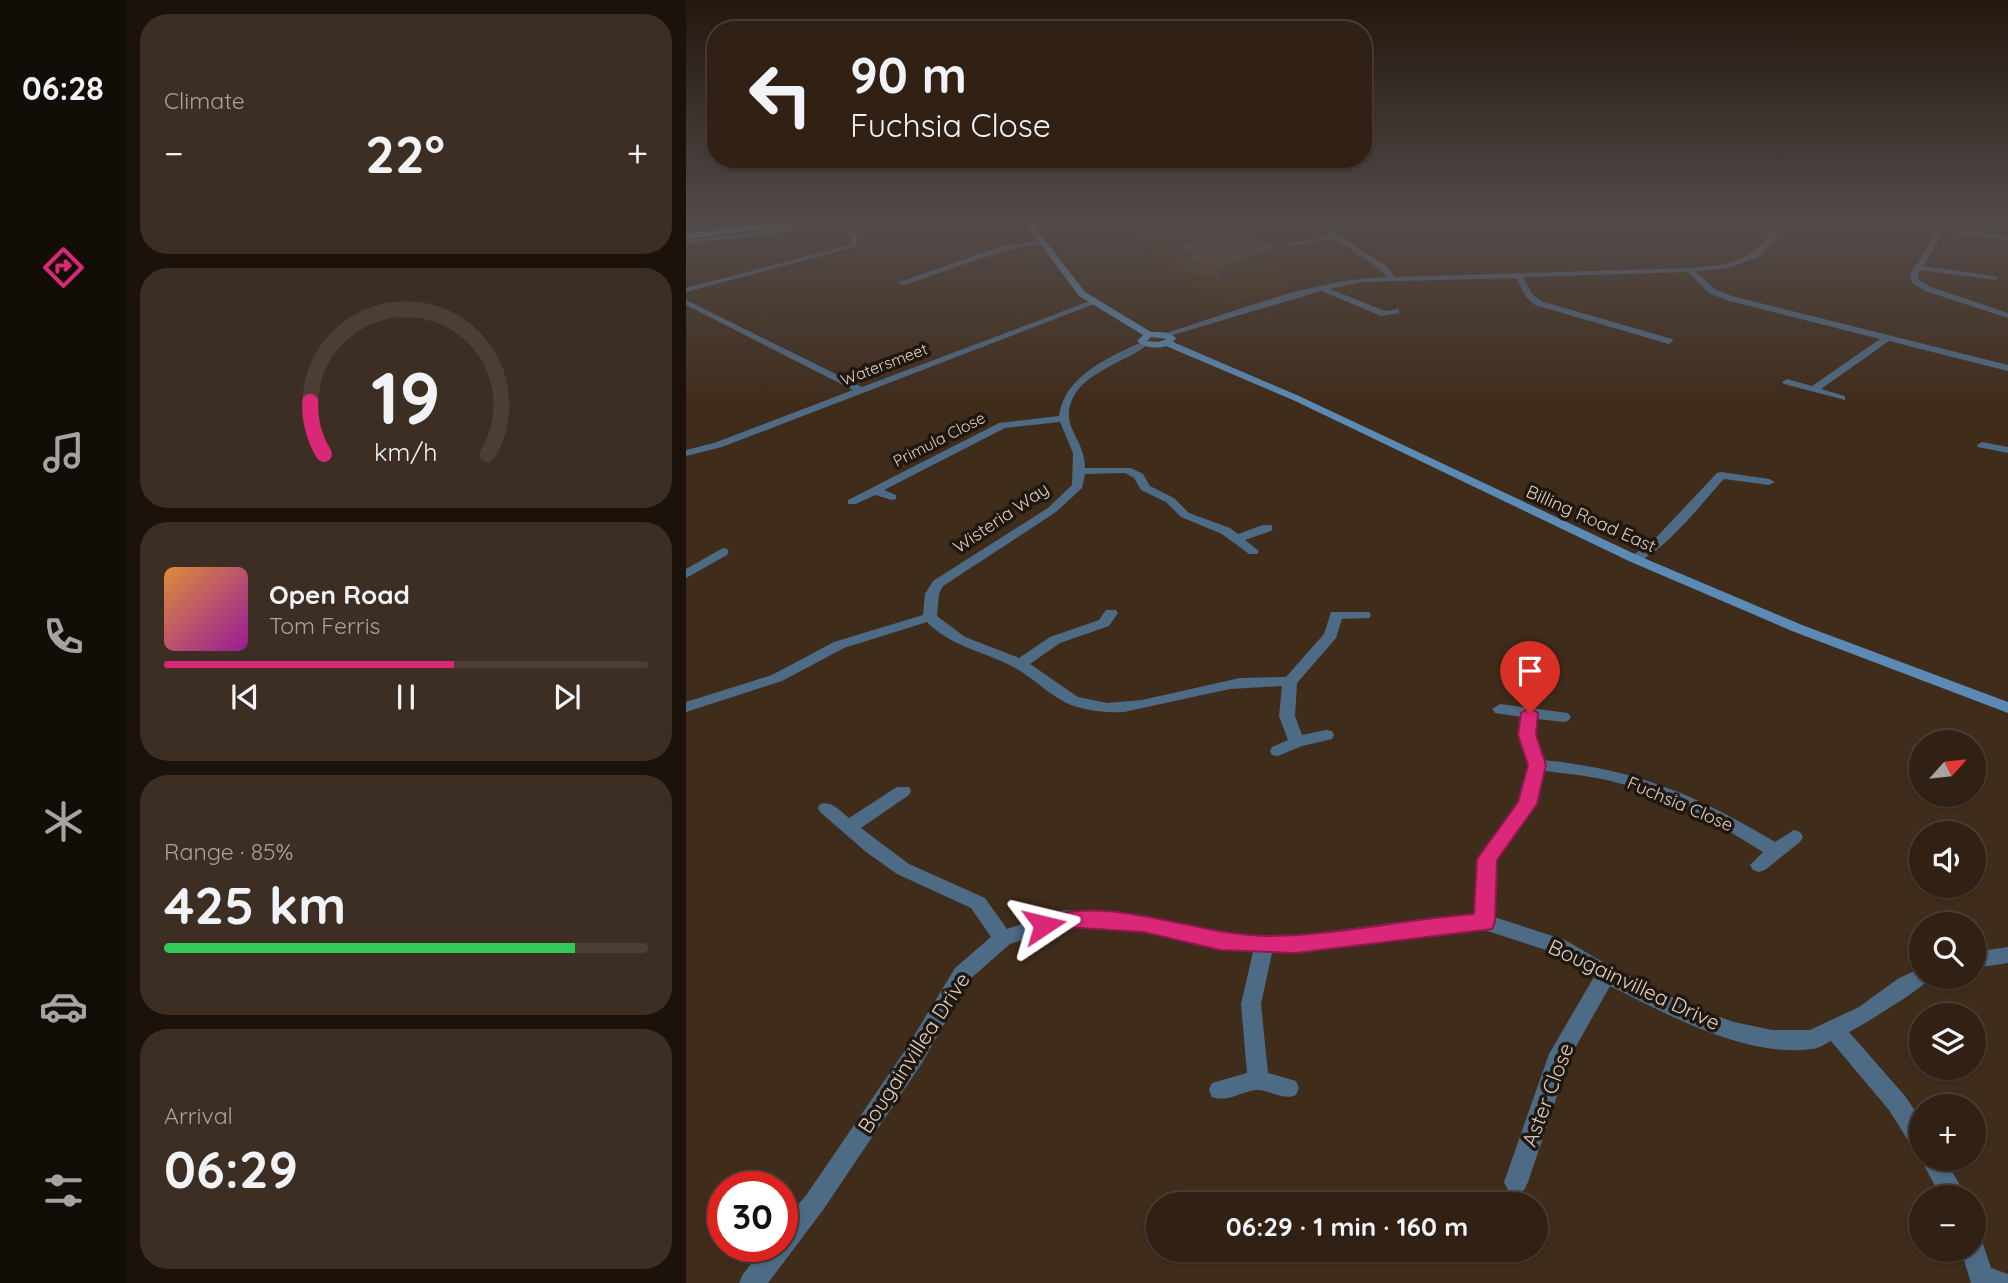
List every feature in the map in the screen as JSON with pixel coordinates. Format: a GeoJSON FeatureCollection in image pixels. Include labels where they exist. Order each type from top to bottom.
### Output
{"type":"FeatureCollection","features":[{"type":"Feature","properties":{"kind":"street"},"geometry":{"type":"LineString","coordinates":[[686,290],[713,283]]}},
{"type":"Feature","properties":{"kind":"street"},"geometry":{"type":"LineString","coordinates":[[1072,283],[1093,303],[1147,339],[1081,382],[1067,402],[1064,418],[1077,447],[1080,471],[1127,470],[1139,476],[1145,488],[1170,500],[1185,515],[1226,531],[1253,551]]}},
{"type":"Feature","properties":{"kind":"street"},"geometry":{"type":"LineString","coordinates":[[1168,339],[1319,288],[1346,283]]}},
{"type":"Feature","properties":{"kind":"street"},"geometry":{"type":"LineString","coordinates":[[1522,283],[1529,295],[1538,303],[1668,341]]}},
{"type":"Feature","properties":{"kind":"street"},"geometry":{"type":"LineString","coordinates":[[1703,283],[1712,291],[1730,298],[2008,368]]}},
{"type":"Feature","properties":{"kind":"street"},"geometry":{"type":"LineString","coordinates":[[1918,283],[2008,316]]}},
{"type":"Feature","properties":{"kind":"street"},"geometry":{"type":"LineString","coordinates":[[1319,288],[1384,314]]}},
{"type":"Feature","properties":{"kind":"street"},"geometry":{"type":"LineString","coordinates":[[686,302],[860,390]]}},
{"type":"Feature","properties":{"kind":"street","name":"Watersmeet"},"geometry":{"type":"LineString","coordinates":[[686,453],[718,444],[1093,303]]}},
{"type":"Feature","properties":{"kind":"street"},"geometry":{"type":"LineString","coordinates":[[1373,317],[1396,311]]}},
{"type":"Feature","properties":{"kind":"street"},"geometry":{"type":"LineString","coordinates":[[1656,348],[1678,336]]}},
{"type":"Feature","properties":{"kind":"street"},"geometry":{"type":"LineString","coordinates":[[1814,389],[1886,338]]}},
{"type":"Feature","properties":{"kind":"street","name":"Billing Road East"},"geometry":{"type":"LineString","coordinates":[[1147,339],[1168,339],[1636,559],[1797,628],[2008,708]]}},
{"type":"Feature","properties":{"kind":"street"},"geometry":{"type":"LineString","coordinates":[[1787,382],[1842,398]]}},
{"type":"Feature","properties":{"kind":"street","name":"Primula Close"},"geometry":{"type":"LineString","coordinates":[[852,502],[1003,425],[1064,418]]}},
{"type":"Feature","properties":{"kind":"street"},"geometry":{"type":"LineString","coordinates":[[1982,445],[2008,450]]}},
{"type":"Feature","properties":{"kind":"street","name":"Wisteria Way"},"geometry":{"type":"LineString","coordinates":[[930,617],[932,594],[938,584],[1052,510],[1078,486],[1080,471]]}},
{"type":"Feature","properties":{"kind":"street"},"geometry":{"type":"LineString","coordinates":[[1636,559],[1654,547],[1721,475],[1769,482]]}},
{"type":"Feature","properties":{"kind":"street"},"geometry":{"type":"LineString","coordinates":[[872,490],[892,497]]}},
{"type":"Feature","properties":{"kind":"street"},"geometry":{"type":"LineString","coordinates":[[1238,538],[1266,527]]}},
{"type":"Feature","properties":{"kind":"street"},"geometry":{"type":"LineString","coordinates":[[686,574],[723,552]]}},
{"type":"Feature","properties":{"kind":"street"},"geometry":{"type":"LineString","coordinates":[[1020,664],[1055,640],[1104,623],[1111,613]]}},
{"type":"Feature","properties":{"kind":"street"},"geometry":{"type":"LineString","coordinates":[[1297,742],[1287,716],[1290,682],[1331,635],[1336,615],[1364,615]]}},
{"type":"Feature","properties":{"kind":"street"},"geometry":{"type":"LineString","coordinates":[[686,707],[777,678],[839,645],[930,617],[938,627],[961,640],[1020,664],[1074,700],[1108,706],[1141,706],[1242,682],[1290,682]]}},
{"type":"Feature","properties":{"kind":"street"},"geometry":{"type":"LineString","coordinates":[[1500,709],[1563,716]]}},
{"type":"Feature","properties":{"kind":"street"},"geometry":{"type":"LineString","coordinates":[[1484,922],[1487,859],[1527,804],[1537,765],[1527,735],[1530,713]]}},
{"type":"Feature","properties":{"kind":"street"},"geometry":{"type":"LineString","coordinates":[[1278,751],[1297,742],[1326,735]]}},
{"type":"Feature","properties":{"kind":"street","name":"Fuchsia Close"},"geometry":{"type":"LineString","coordinates":[[1537,765],[1598,773],[1647,786],[1745,832],[1776,851]]}},
{"type":"Feature","properties":{"kind":"street"},"geometry":{"type":"LineString","coordinates":[[850,826],[904,791]]}},
{"type":"Feature","properties":{"kind":"street"},"geometry":{"type":"LineString","coordinates":[[826,808],[903,869],[978,903],[1003,938]]}},
{"type":"Feature","properties":{"kind":"street"},"geometry":{"type":"LineString","coordinates":[[1759,864],[1794,837]]}},
{"type":"Feature","properties":{"kind":"street","name":"Bougainvillea Drive"},"geometry":{"type":"LineString","coordinates":[[798,1224],[906,1067],[962,974],[1003,938],[1064,918],[1143,923],[1220,941],[1264,945],[1296,944],[1484,922],[1558,946],[1606,974],[1690,1016],[1734,1031],[1772,1039],[1812,1040],[1835,1030],[1909,984]]}},
{"type":"Feature","properties":{"kind":"street"},"geometry":{"type":"LineString","coordinates":[[1258,1080],[1251,1004],[1264,945]]}},
{"type":"Feature","properties":{"kind":"street"},"geometry":{"type":"LineString","coordinates":[[1986,958],[2008,955]]}},
{"type":"Feature","properties":{"kind":"street","name":"Aster Close"},"geometry":{"type":"LineString","coordinates":[[1516,1182],[1560,1054],[1606,974]]}},
{"type":"Feature","properties":{"kind":"street"},"geometry":{"type":"LineString","coordinates":[[1835,1030],[1897,1103],[1909,1122]]}},
{"type":"Feature","properties":{"kind":"street"},"geometry":{"type":"LineString","coordinates":[[1220,1090],[1258,1080],[1288,1087]]}},
{"type":"Feature","properties":{"kind":"street","name":"Bougainvillea Drive"},"geometry":{"type":"LineString","coordinates":[[752,1283],[769,1262]]}},
{"type":"Feature","properties":{"kind":"street"},"geometry":{"type":"LineString","coordinates":[[1979,1262],[1989,1281]]}},
{"type":"Feature","properties":{"kind":"shaded area"},"geometry":{"type":"Polygon","coordinates":[[[1190,283],[1283,283],[1289,287],[1230,304],[1190,283]]]}},
{"type":"Feature","properties":{"kind":"route"},"geometry":{"type":"LineString","coordinates":[[1044,925],[1064,918],[1143,923],[1220,941],[1264,945],[1296,944],[1484,922],[1487,859],[1527,804],[1537,765],[1527,735],[1530,713]]}}]}
